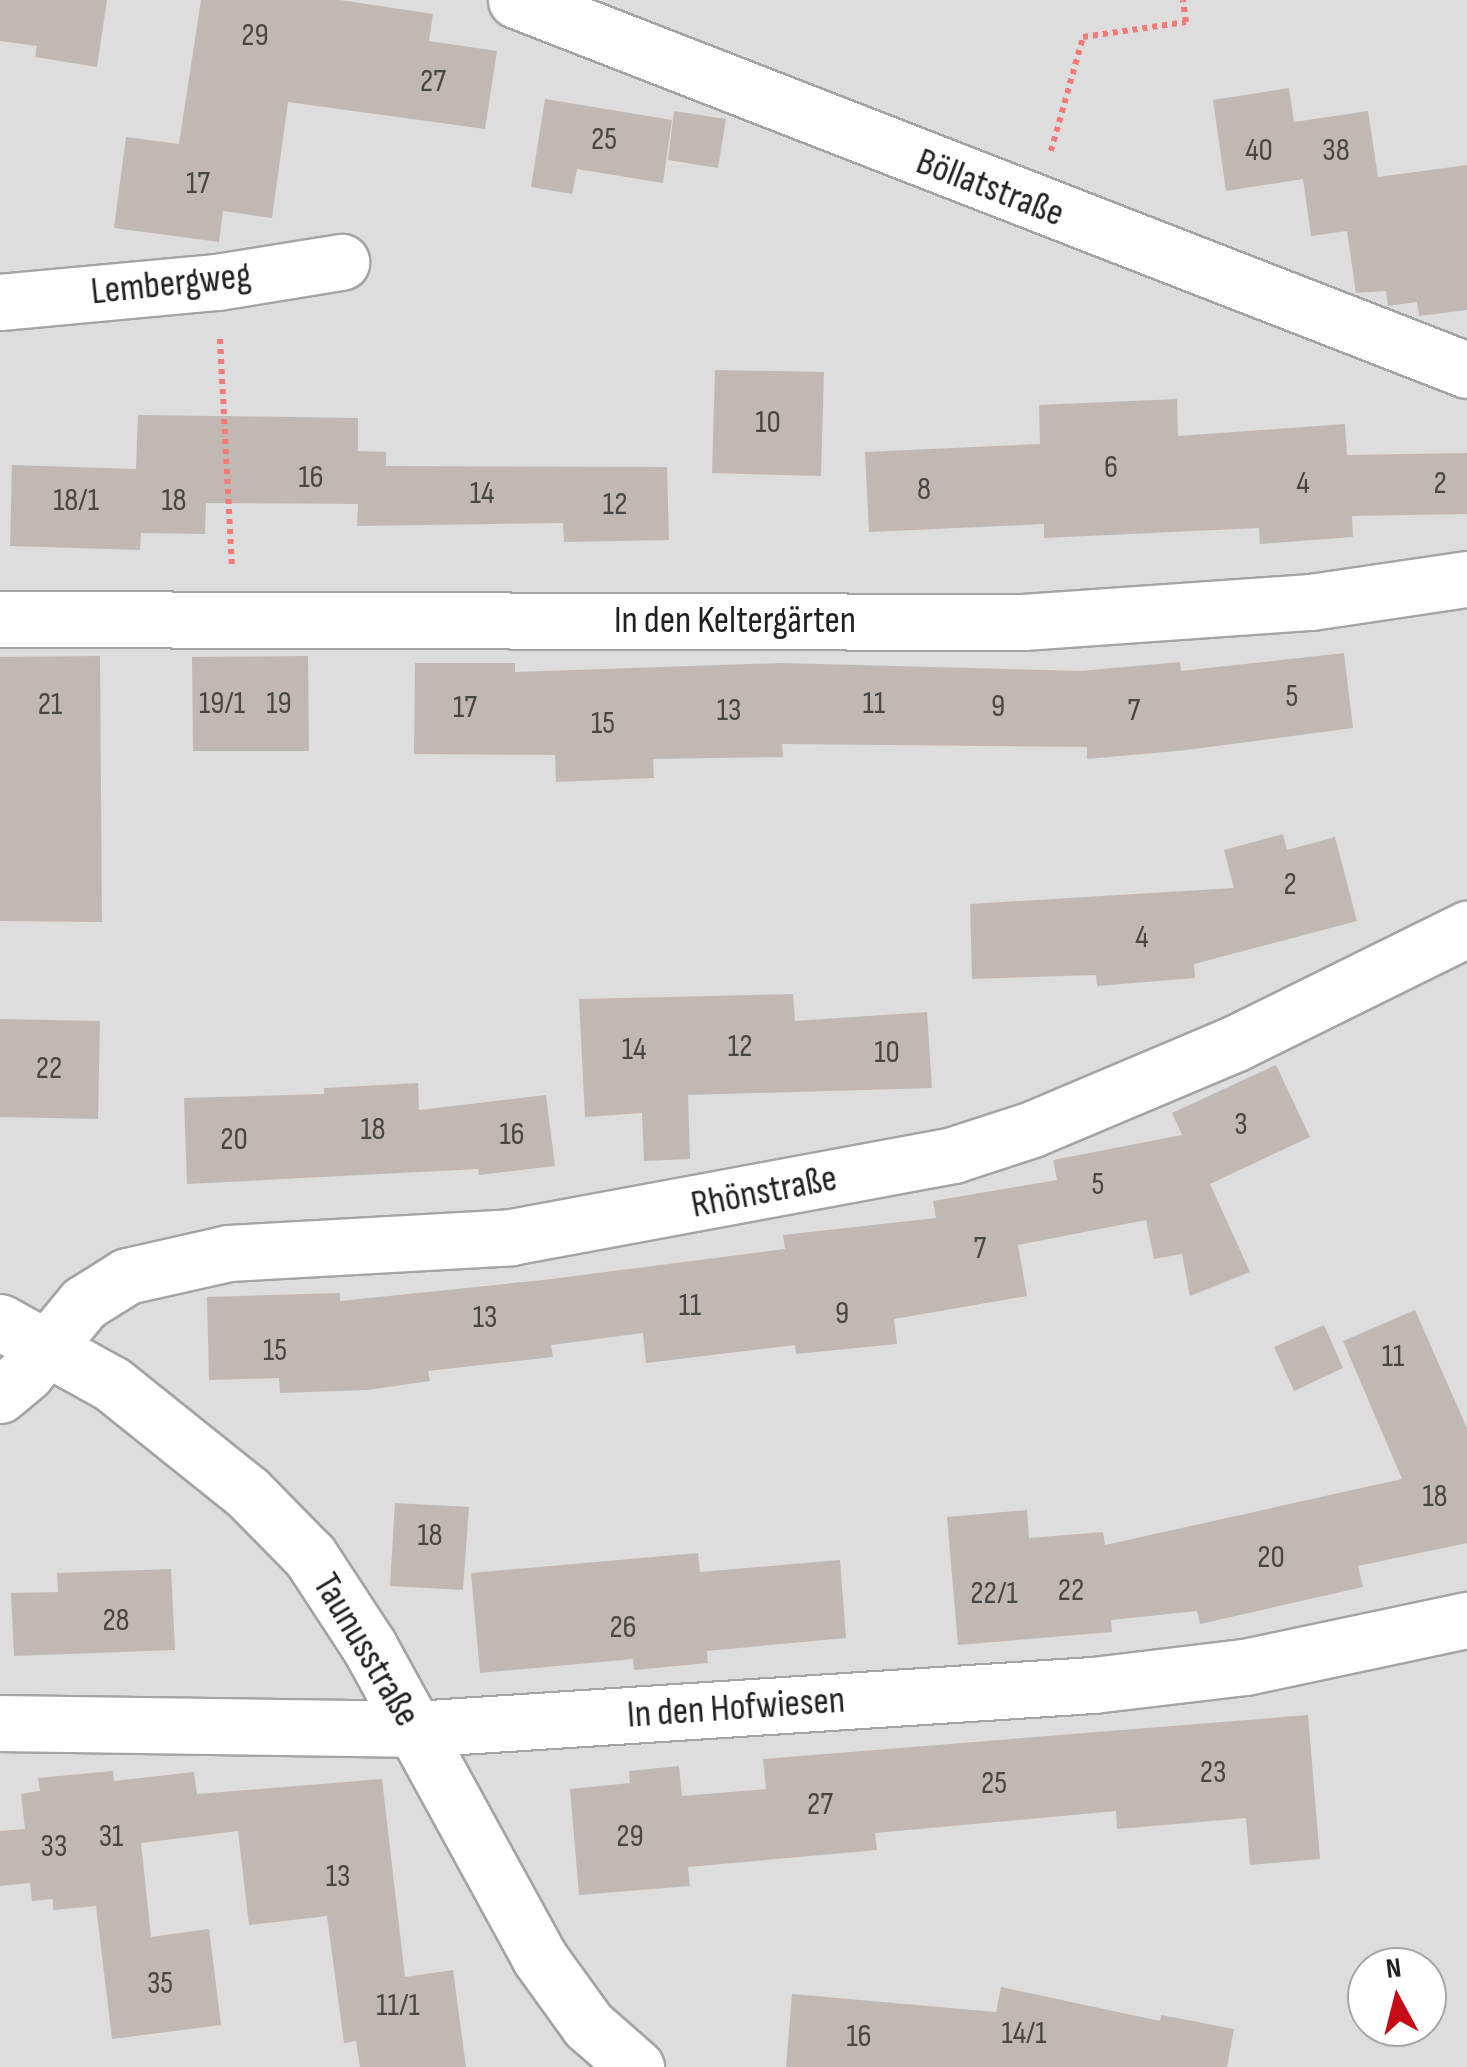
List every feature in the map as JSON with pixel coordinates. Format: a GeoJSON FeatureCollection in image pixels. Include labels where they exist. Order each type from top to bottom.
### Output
{"type":"FeatureCollection","features":[{"type":"Feature","properties":{"kind":"street","name":"Böllatstraße"},"geometry":{"type":"LineString","coordinates":[[516,0],[1467,370]]}},
{"type":"Feature","properties":{"kind":"street","name":"Lembergweg"},"geometry":{"type":"LineString","coordinates":[[0,302],[217,282],[341,262]]}},
{"type":"Feature","properties":{"kind":"street","name":"In den Keltergärten"},"geometry":{"type":"LineString","coordinates":[[0,619],[1023,622],[1312,602],[1467,579]]}},
{"type":"Feature","properties":{"kind":"street","name":"Rhönstraße"},"geometry":{"type":"LineString","coordinates":[[0,1395],[22,1334],[127,1276],[228,1253],[511,1237],[953,1154],[1030,1130],[1236,1043],[1467,929]]}},
{"type":"Feature","properties":{"kind":"street","name":"Taunusstraße"},"geometry":{"type":"LineString","coordinates":[[22,1334],[112,1384],[246,1492],[310,1556],[414,1729],[539,1957],[588,2025],[636,2067]]}},
{"type":"Feature","properties":{"kind":"street","name":"In den Hofwiesen"},"geometry":{"type":"LineString","coordinates":[[0,1723],[414,1729],[1093,1685],[1245,1667],[1467,1620]]}},
{"type":"Feature","properties":{"kind":"path"},"geometry":{"type":"LineString","coordinates":[[1035,205],[1083,37],[1186,22],[1182,0]]}},
{"type":"Feature","properties":{"kind":"path"},"geometry":{"type":"LineString","coordinates":[[217,282],[235,620]]}},
{"type":"Feature","properties":{"kind":"shaded area"},"geometry":{"type":"Polygon","coordinates":[[[0,0],[1467,0],[1467,2067],[0,2067],[0,0]]]}},
{"type":"Feature","properties":{"kind":"building"},"geometry":{"type":"Polygon","coordinates":[[[0,0],[107,0],[97,67],[35,57],[37,46],[0,41],[0,0]]]}},
{"type":"Feature","properties":{"kind":"building"},"geometry":{"type":"Polygon","coordinates":[[[201,0],[340,0],[433,14],[429,41],[497,51],[485,129],[288,102],[272,218],[223,211],[219,242],[114,228],[126,137],[179,144],[201,0]]]}},
{"type":"Feature","properties":{"kind":"building"},"geometry":{"type":"Polygon","coordinates":[[[1289,88],[1294,122],[1368,111],[1378,177],[1467,165],[1467,310],[1419,316],[1417,302],[1388,306],[1386,291],[1356,293],[1347,231],[1311,236],[1303,179],[1226,191],[1213,100],[1289,88]]]}},
{"type":"Feature","properties":{"kind":"building"},"geometry":{"type":"Polygon","coordinates":[[[545,99],[672,120],[663,183],[577,169],[572,194],[531,187],[545,99]]]}},
{"type":"Feature","properties":{"kind":"building"},"geometry":{"type":"Polygon","coordinates":[[[674,111],[726,119],[718,168],[668,160],[674,111]]]}},
{"type":"Feature","properties":{"kind":"building"},"geometry":{"type":"Polygon","coordinates":[[[715,370],[824,372],[821,476],[712,473],[715,370]]]}},
{"type":"Feature","properties":{"kind":"building"},"geometry":{"type":"Polygon","coordinates":[[[1177,399],[1178,436],[1345,424],[1347,455],[1467,453],[1467,514],[1352,516],[1353,537],[1260,544],[1259,528],[1044,538],[1044,524],[869,532],[865,452],[1040,444],[1039,405],[1177,399]]]}},
{"type":"Feature","properties":{"kind":"building"},"geometry":{"type":"Polygon","coordinates":[[[138,415],[358,418],[358,451],[386,452],[386,466],[667,467],[669,540],[564,542],[563,523],[357,526],[358,504],[206,503],[205,534],[141,533],[140,550],[10,546],[12,465],[136,469],[138,415]]]}},
{"type":"Feature","properties":{"kind":"building"},"geometry":{"type":"Polygon","coordinates":[[[1344,653],[1353,728],[1187,750],[1087,759],[1087,747],[782,744],[783,757],[653,759],[654,778],[556,782],[555,755],[414,754],[415,663],[515,663],[515,672],[781,663],[1080,671],[1180,662],[1181,671],[1344,653]]]}},
{"type":"Feature","properties":{"kind":"building"},"geometry":{"type":"Polygon","coordinates":[[[100,656],[102,922],[0,921],[0,657],[100,656]]]}},
{"type":"Feature","properties":{"kind":"building"},"geometry":{"type":"Polygon","coordinates":[[[308,656],[309,751],[193,751],[192,657],[308,656]]]}},
{"type":"Feature","properties":{"kind":"building"},"geometry":{"type":"Polygon","coordinates":[[[1283,834],[1287,850],[1335,837],[1357,921],[1194,964],[1195,978],[1097,986],[1096,975],[972,979],[970,904],[1234,888],[1224,850],[1283,834]]]}},
{"type":"Feature","properties":{"kind":"building"},"geometry":{"type":"Polygon","coordinates":[[[793,994],[795,1021],[927,1012],[932,1088],[688,1095],[690,1159],[644,1161],[642,1113],[585,1117],[579,999],[793,994]]]}},
{"type":"Feature","properties":{"kind":"building"},"geometry":{"type":"Polygon","coordinates":[[[0,1019],[100,1021],[98,1119],[0,1117],[0,1019]]]}},
{"type":"Feature","properties":{"kind":"building"},"geometry":{"type":"Polygon","coordinates":[[[1276,1065],[1310,1137],[1210,1184],[1250,1272],[1190,1296],[1182,1254],[1154,1259],[1146,1220],[1018,1245],[1027,1296],[894,1319],[897,1344],[796,1354],[795,1345],[646,1363],[643,1333],[551,1345],[553,1357],[428,1371],[430,1381],[367,1390],[280,1393],[279,1378],[209,1380],[207,1297],[340,1293],[340,1301],[543,1280],[785,1249],[783,1235],[936,1218],[933,1201],[1057,1180],[1053,1160],[1182,1135],[1172,1113],[1276,1065]]]}},
{"type":"Feature","properties":{"kind":"building"},"geometry":{"type":"Polygon","coordinates":[[[418,1083],[419,1110],[546,1095],[555,1166],[479,1175],[478,1169],[187,1184],[184,1098],[324,1094],[324,1088],[418,1083]]]}},
{"type":"Feature","properties":{"kind":"building"},"geometry":{"type":"Polygon","coordinates":[[[1415,1310],[1467,1428],[1467,1543],[1358,1566],[1363,1587],[1200,1624],[1197,1611],[1111,1620],[1112,1632],[958,1645],[947,1517],[1027,1510],[1029,1538],[1103,1532],[1105,1545],[1402,1479],[1343,1341],[1415,1310]]]}},
{"type":"Feature","properties":{"kind":"building"},"geometry":{"type":"Polygon","coordinates":[[[1324,1325],[1343,1368],[1294,1391],[1274,1347],[1324,1325]]]}},
{"type":"Feature","properties":{"kind":"building"},"geometry":{"type":"Polygon","coordinates":[[[395,1503],[469,1507],[463,1590],[390,1586],[395,1503]]]}},
{"type":"Feature","properties":{"kind":"building"},"geometry":{"type":"Polygon","coordinates":[[[698,1553],[700,1572],[840,1560],[846,1638],[707,1651],[708,1663],[634,1670],[633,1659],[480,1673],[471,1573],[698,1553]]]}},
{"type":"Feature","properties":{"kind":"building"},"geometry":{"type":"Polygon","coordinates":[[[171,1569],[175,1650],[14,1656],[11,1593],[58,1592],[57,1573],[171,1569]]]}},
{"type":"Feature","properties":{"kind":"building"},"geometry":{"type":"Polygon","coordinates":[[[1308,1715],[1320,1859],[1250,1865],[1246,1818],[1117,1829],[1116,1811],[875,1833],[877,1850],[688,1867],[690,1886],[579,1895],[570,1789],[630,1783],[629,1771],[679,1766],[682,1796],[766,1789],[763,1759],[1308,1715]]]}},
{"type":"Feature","properties":{"kind":"building"},"geometry":{"type":"Polygon","coordinates":[[[113,1771],[114,1781],[194,1772],[197,1794],[382,1779],[405,1977],[453,1970],[466,2067],[360,2067],[356,2041],[344,2043],[327,1916],[249,1925],[238,1831],[141,1843],[151,1937],[209,1929],[221,2025],[112,2039],[96,1906],[53,1910],[53,1899],[32,1901],[30,1883],[0,1886],[0,1831],[25,1829],[21,1794],[40,1791],[38,1778],[113,1771]]]}},
{"type":"Feature","properties":{"kind":"building"},"geometry":{"type":"Polygon","coordinates":[[[1001,1987],[1160,2021],[1161,2015],[1234,2029],[1227,2067],[786,2067],[792,1994],[996,2012],[1001,1987]]]}}]}
